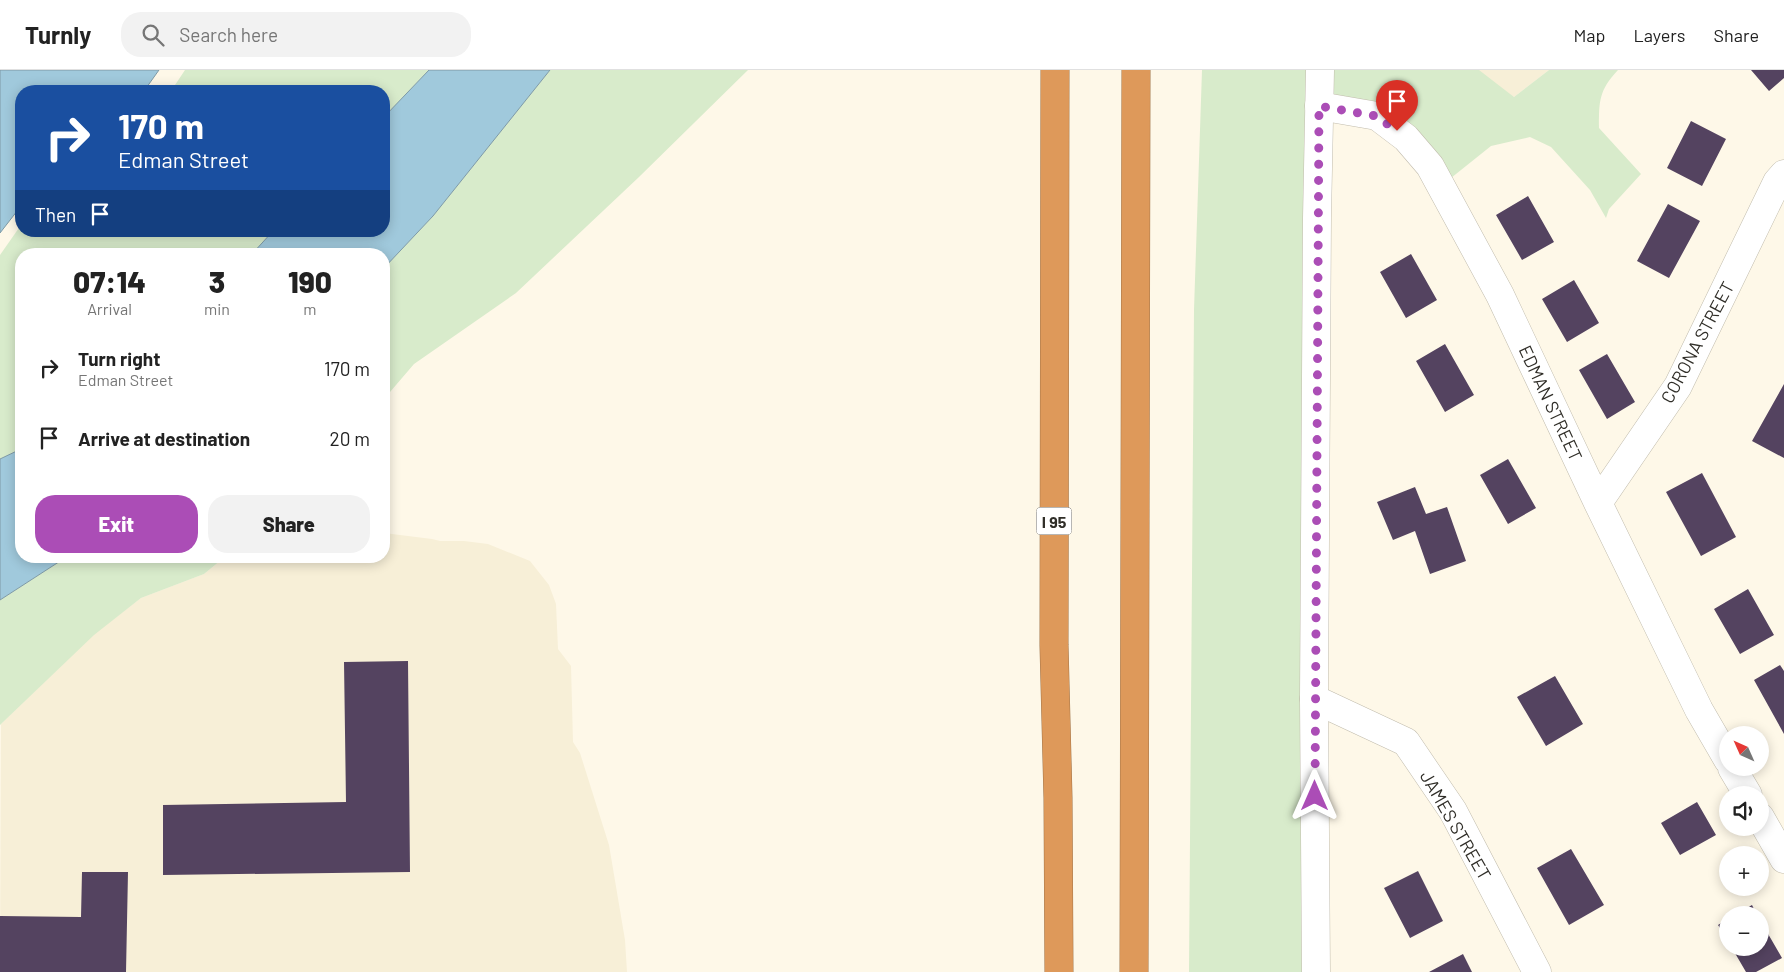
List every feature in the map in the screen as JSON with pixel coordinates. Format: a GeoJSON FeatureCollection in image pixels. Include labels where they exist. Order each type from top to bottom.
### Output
{"type":"FeatureCollection","features":[{"type":"Feature","properties":{"kind":"highway","name":"I 95"},"geometry":{"type":"LineString","coordinates":[[1055,70],[1054,645],[1058,798],[1059,972]]}},
{"type":"Feature","properties":{"kind":"highway"},"geometry":{"type":"LineString","coordinates":[[1134,972],[1136,70]]}},
{"type":"Feature","properties":{"kind":"street"},"geometry":{"type":"LineString","coordinates":[[1316,972],[1314,699],[1320,70]]}},
{"type":"Feature","properties":{"kind":"street","name":"EDMAN STREET"},"geometry":{"type":"LineString","coordinates":[[1319,106],[1376,116],[1406,138],[1430,166],[1500,295],[1598,503],[1699,710],[1719,744]]}},
{"type":"Feature","properties":{"kind":"street","name":"CORONA STREET"},"geometry":{"type":"LineString","coordinates":[[1598,503],[1678,386],[1782,181]]}},
{"type":"Feature","properties":{"kind":"street","name":"JAMES STREET"},"geometry":{"type":"LineString","coordinates":[[1314,699],[1406,742],[1453,811],[1537,972]]}},
{"type":"Feature","properties":{"kind":"street"},"geometry":{"type":"LineString","coordinates":[[1769,833],[1784,859]]}},
{"type":"Feature","properties":{"kind":"shaded area"},"geometry":{"type":"Polygon","coordinates":[[[1448,70],[1549,70],[1514,97],[1448,70]]]}},
{"type":"Feature","properties":{"kind":"shaded area"},"geometry":{"type":"Polygon","coordinates":[[[390,534],[440,541],[488,544],[530,561],[549,585],[556,604],[558,649],[571,666],[573,742],[580,753],[609,845],[625,940],[627,972],[0,972],[1,724],[94,634],[141,598],[204,574],[217,563],[390,563],[390,534]]]}},
{"type":"Feature","properties":{"kind":"green space"},"geometry":{"type":"Polygon","coordinates":[[[185,70],[429,70],[390,111],[390,85],[175,85],[185,70]]]}},
{"type":"Feature","properties":{"kind":"green space"},"geometry":{"type":"Polygon","coordinates":[[[550,70],[748,70],[639,177],[516,293],[414,364],[390,392],[390,262],[433,216],[550,70]]]}},
{"type":"Feature","properties":{"kind":"green space"},"geometry":{"type":"Polygon","coordinates":[[[1202,70],[1479,70],[1514,97],[1549,70],[1618,70],[1607,84],[1601,96],[1599,128],[1641,174],[1609,209],[1606,218],[1590,190],[1551,147],[1530,137],[1491,146],[1446,182],[1421,151],[1320,105],[1319,972],[1189,972],[1194,310],[1202,70]]]}},
{"type":"Feature","properties":{"kind":"green space"},"geometry":{"type":"Polygon","coordinates":[[[15,234],[15,237],[268,237],[257,248],[15,248],[15,452],[0,459],[0,255],[15,234]]]}},
{"type":"Feature","properties":{"kind":"green space"},"geometry":{"type":"Polygon","coordinates":[[[57,563],[217,563],[204,574],[141,598],[94,635],[0,725],[0,600],[57,563]]]}},
{"type":"Feature","properties":{"kind":"water"},"geometry":{"type":"Polygon","coordinates":[[[0,70],[159,70],[148,85],[15,85],[15,214],[0,233],[0,70]]]}},
{"type":"Feature","properties":{"kind":"water"},"geometry":{"type":"Polygon","coordinates":[[[429,70],[550,70],[433,216],[390,262],[390,248],[257,248],[268,237],[390,237],[390,111],[429,70]]]}},
{"type":"Feature","properties":{"kind":"water"},"geometry":{"type":"Polygon","coordinates":[[[15,452],[15,563],[57,563],[0,600],[0,459],[15,452]]]}},
{"type":"Feature","properties":{"kind":"building"},"geometry":{"type":"Polygon","coordinates":[[[1751,70],[1784,70],[1784,78],[1769,91],[1751,70]]]}},
{"type":"Feature","properties":{"kind":"building"},"geometry":{"type":"Polygon","coordinates":[[[1691,121],[1726,139],[1702,186],[1667,168],[1691,121]]]}},
{"type":"Feature","properties":{"kind":"building"},"geometry":{"type":"Polygon","coordinates":[[[1528,196],[1554,242],[1522,260],[1496,215],[1528,196]]]}},
{"type":"Feature","properties":{"kind":"building"},"geometry":{"type":"Polygon","coordinates":[[[1668,204],[1700,221],[1669,278],[1637,261],[1668,204]]]}},
{"type":"Feature","properties":{"kind":"building"},"geometry":{"type":"Polygon","coordinates":[[[1411,254],[1437,300],[1406,318],[1380,272],[1411,254]]]}},
{"type":"Feature","properties":{"kind":"building"},"geometry":{"type":"Polygon","coordinates":[[[1574,280],[1599,323],[1567,342],[1542,299],[1574,280]]]}},
{"type":"Feature","properties":{"kind":"building"},"geometry":{"type":"Polygon","coordinates":[[[1445,344],[1474,395],[1445,412],[1416,361],[1445,344]]]}},
{"type":"Feature","properties":{"kind":"building"},"geometry":{"type":"Polygon","coordinates":[[[1607,354],[1635,402],[1607,419],[1579,370],[1607,354]]]}},
{"type":"Feature","properties":{"kind":"building"},"geometry":{"type":"Polygon","coordinates":[[[1784,384],[1784,458],[1752,441],[1784,384]]]}},
{"type":"Feature","properties":{"kind":"building"},"geometry":{"type":"Polygon","coordinates":[[[1508,459],[1536,508],[1508,524],[1480,475],[1508,459]]]}},
{"type":"Feature","properties":{"kind":"building"},"geometry":{"type":"Polygon","coordinates":[[[1702,473],[1736,537],[1701,556],[1666,492],[1702,473]]]}},
{"type":"Feature","properties":{"kind":"building"},"geometry":{"type":"Polygon","coordinates":[[[1415,487],[1426,514],[1447,507],[1466,561],[1430,574],[1415,531],[1393,540],[1377,502],[1415,487]]]}},
{"type":"Feature","properties":{"kind":"building"},"geometry":{"type":"Polygon","coordinates":[[[1748,589],[1774,635],[1740,654],[1714,609],[1748,589]]]}},
{"type":"Feature","properties":{"kind":"building"},"geometry":{"type":"Polygon","coordinates":[[[408,661],[410,872],[163,875],[163,805],[346,802],[344,662],[408,661]]]}},
{"type":"Feature","properties":{"kind":"building"},"geometry":{"type":"Polygon","coordinates":[[[1780,665],[1784,671],[1784,734],[1754,680],[1780,665]]]}},
{"type":"Feature","properties":{"kind":"building"},"geometry":{"type":"Polygon","coordinates":[[[1555,676],[1583,724],[1546,746],[1517,697],[1555,676]]]}},
{"type":"Feature","properties":{"kind":"building"},"geometry":{"type":"Polygon","coordinates":[[[1697,802],[1716,835],[1680,855],[1661,823],[1697,802]]]}},
{"type":"Feature","properties":{"kind":"building"},"geometry":{"type":"Polygon","coordinates":[[[1571,849],[1604,905],[1569,925],[1537,868],[1571,849]]]}},
{"type":"Feature","properties":{"kind":"building"},"geometry":{"type":"Polygon","coordinates":[[[1418,871],[1443,921],[1410,938],[1384,888],[1418,871]]]}},
{"type":"Feature","properties":{"kind":"building"},"geometry":{"type":"Polygon","coordinates":[[[82,872],[128,872],[126,972],[0,972],[0,916],[81,917],[82,872]]]}},
{"type":"Feature","properties":{"kind":"building"},"geometry":{"type":"Polygon","coordinates":[[[1769,936],[1782,958],[1756,972],[1746,972],[1737,956],[1769,956],[1769,936]]]}},
{"type":"Feature","properties":{"kind":"building"},"geometry":{"type":"Polygon","coordinates":[[[1463,954],[1472,972],[1429,972],[1463,954]]]}},
{"type":"Feature","properties":{"kind":"route"},"geometry":{"type":"LineString","coordinates":[[1315,796],[1314,699],[1319,106],[1376,116],[1397,131]]}}]}
